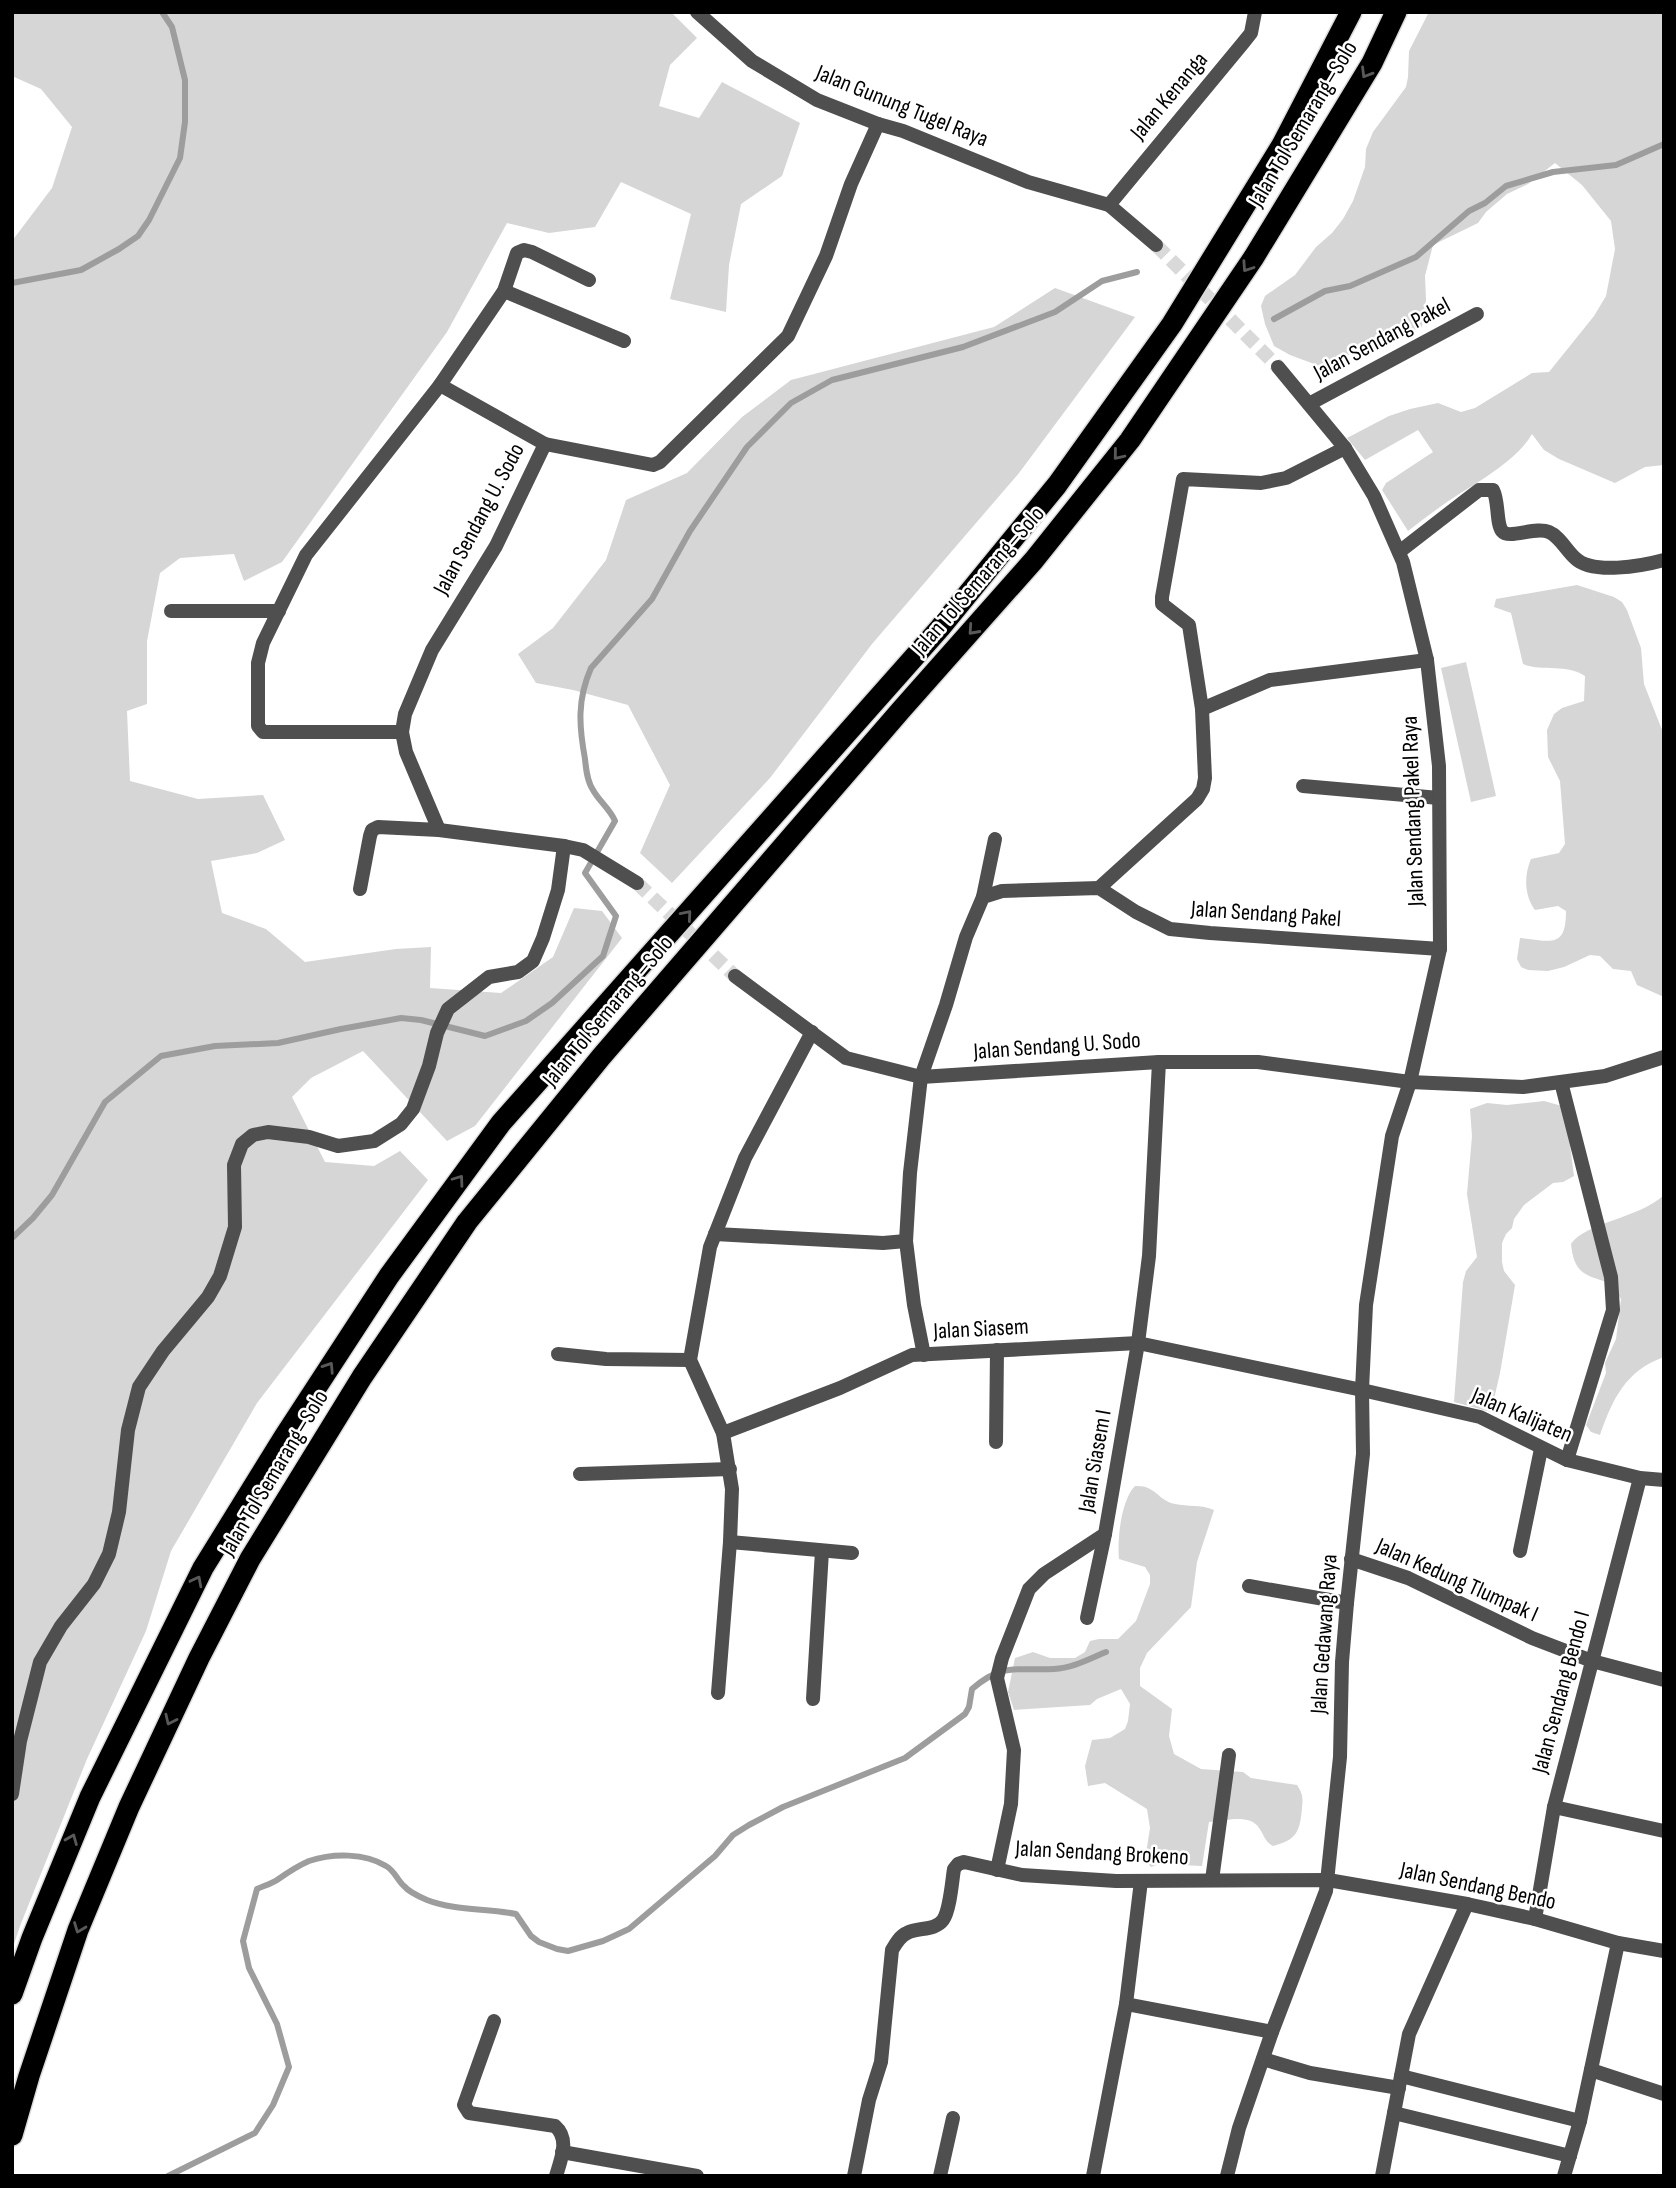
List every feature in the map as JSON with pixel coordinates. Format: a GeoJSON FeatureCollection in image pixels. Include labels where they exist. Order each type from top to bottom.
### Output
{"type":"FeatureCollection","features":[{"type":"Feature","properties":{"kind":"highway","name":"Jalan Tol Semarang–Solo"},"geometry":{"type":"LineString","coordinates":[[12,1994],[90,1797],[203,1568],[389,1276],[501,1123],[940,628],[1057,485],[1172,324],[1282,145],[1352,12]]}},
{"type":"Feature","properties":{"kind":"highway","name":"Jalan Tol Semarang–Solo"},"geometry":{"type":"LineString","coordinates":[[12,2135],[78,1930],[128,1807],[250,1559],[362,1377],[467,1222],[600,1057],[1034,560],[1130,440],[1254,257],[1372,63],[1396,12]]}},
{"type":"Feature","properties":{"kind":"street","name":"Jalan Gunung Tugel Raya"},"geometry":{"type":"LineString","coordinates":[[697,12],[752,61],[817,100],[903,131],[1028,182],[1109,205]]}},
{"type":"Feature","properties":{"kind":"street","name":"Jalan Kenanga"},"geometry":{"type":"LineString","coordinates":[[1109,205],[1251,33],[1255,12]]}},
{"type":"Feature","properties":{"kind":"street","name":"Jalan Sendang U. Sodo"},"geometry":{"type":"LineString","coordinates":[[402,732],[405,713],[432,650],[496,546],[545,444],[649,465],[660,462],[789,336],[826,256],[851,184],[878,124]]}},
{"type":"Feature","properties":{"kind":"street"},"geometry":{"type":"LineString","coordinates":[[1109,205],[1156,245]]}},
{"type":"Feature","properties":{"kind":"street"},"geometry":{"type":"LineString","coordinates":[[439,830],[405,752],[402,732],[263,732],[259,729],[258,663],[263,643],[306,555],[440,385],[504,291],[517,253],[523,250],[589,280]]}},
{"type":"Feature","properties":{"kind":"street"},"geometry":{"type":"LineString","coordinates":[[504,291],[624,341]]}},
{"type":"Feature","properties":{"kind":"street","name":"Jalan Sendang Pakel"},"geometry":{"type":"LineString","coordinates":[[1309,404],[1477,314]]}},
{"type":"Feature","properties":{"kind":"street","name":"Jalan Sendang Pakel Raya"},"geometry":{"type":"LineString","coordinates":[[1278,367],[1345,448],[1374,496],[1399,552],[1427,660],[1439,766],[1440,949],[1410,1082]]}},
{"type":"Feature","properties":{"kind":"street"},"geometry":{"type":"LineString","coordinates":[[440,385],[545,444]]}},
{"type":"Feature","properties":{"kind":"street"},"geometry":{"type":"LineString","coordinates":[[983,897],[1002,891],[1099,888],[1197,799],[1203,789],[1205,778],[1202,709],[1189,625],[1169,611],[1163,604],[1162,597],[1183,479],[1261,482],[1286,478],[1345,448]]}},
{"type":"Feature","properties":{"kind":"street"},"geometry":{"type":"LineString","coordinates":[[1399,552],[1479,490],[1487,488],[1493,490],[1497,497],[1501,530],[1505,534],[1536,528],[1551,532],[1576,560],[1592,567],[1641,566],[1664,561]]}},
{"type":"Feature","properties":{"kind":"street"},"geometry":{"type":"LineString","coordinates":[[171,611],[279,611]]}},
{"type":"Feature","properties":{"kind":"street"},"geometry":{"type":"LineString","coordinates":[[1202,709],[1270,680],[1427,660]]}},
{"type":"Feature","properties":{"kind":"street"},"geometry":{"type":"LineString","coordinates":[[1303,786],[1440,798]]}},
{"type":"Feature","properties":{"kind":"street"},"geometry":{"type":"LineString","coordinates":[[360,889],[372,830],[378,827],[439,830],[583,850],[637,883]]}},
{"type":"Feature","properties":{"kind":"street"},"geometry":{"type":"LineString","coordinates":[[924,1354],[914,1305],[906,1241],[910,1173],[921,1077],[966,937],[983,897],[995,839]]}},
{"type":"Feature","properties":{"kind":"street"},"geometry":{"type":"LineString","coordinates":[[12,1794],[20,1741],[40,1662],[61,1626],[94,1584],[109,1555],[119,1512],[128,1430],[139,1387],[163,1351],[208,1297],[220,1276],[235,1227],[234,1165],[242,1144],[253,1136],[268,1132],[309,1137],[338,1146],[374,1141],[401,1124],[413,1109],[429,1066],[437,1033],[448,1009],[489,977],[518,972],[533,961],[558,890],[564,846]]}},
{"type":"Feature","properties":{"kind":"street","name":"Jalan Sendang Pakel"},"geometry":{"type":"LineString","coordinates":[[1099,888],[1136,912],[1170,929],[1440,949]]}},
{"type":"Feature","properties":{"kind":"street","name":"Jalan Sendang U. Sodo"},"geometry":{"type":"LineString","coordinates":[[735,976],[846,1058],[921,1077],[1159,1062],[1258,1062],[1410,1082],[1523,1087],[1605,1076],[1664,1057]]}},
{"type":"Feature","properties":{"kind":"street"},"geometry":{"type":"LineString","coordinates":[[718,1693],[732,1489],[723,1433],[690,1360],[710,1247],[745,1158],[812,1032]]}},
{"type":"Feature","properties":{"kind":"street","name":"Jalan Siasem I"},"geometry":{"type":"LineString","coordinates":[[1014,1750],[997,1678],[1029,1588],[1044,1574],[1105,1534],[1138,1343],[1149,1256],[1159,1062]]}},
{"type":"Feature","properties":{"kind":"street","name":"Jalan Gedawang Raya"},"geometry":{"type":"LineString","coordinates":[[1227,2176],[1239,2128],[1328,1880],[1340,1757],[1342,1662],[1363,1454],[1367,1305],[1392,1136],[1410,1082]]}},
{"type":"Feature","properties":{"kind":"street"},"geometry":{"type":"LineString","coordinates":[[1561,1082],[1613,1292],[1613,1310],[1567,1460]]}},
{"type":"Feature","properties":{"kind":"street"},"geometry":{"type":"LineString","coordinates":[[715,1234],[883,1243],[906,1241]]}},
{"type":"Feature","properties":{"kind":"street","name":"Jalan Siasem"},"geometry":{"type":"LineString","coordinates":[[723,1433],[841,1388],[912,1355],[924,1354],[1138,1343],[1363,1390]]}},
{"type":"Feature","properties":{"kind":"street"},"geometry":{"type":"LineString","coordinates":[[996,1442],[997,1350]]}},
{"type":"Feature","properties":{"kind":"street"},"geometry":{"type":"LineString","coordinates":[[558,1353],[606,1359],[690,1360]]}},
{"type":"Feature","properties":{"kind":"street","name":"Jalan Kalijaten"},"geometry":{"type":"LineString","coordinates":[[1363,1390],[1480,1417],[1567,1460],[1640,1478],[1664,1480]]}},
{"type":"Feature","properties":{"kind":"street"},"geometry":{"type":"LineString","coordinates":[[1520,1551],[1541,1449]]}},
{"type":"Feature","properties":{"kind":"street"},"geometry":{"type":"LineString","coordinates":[[580,1474],[730,1469]]}},
{"type":"Feature","properties":{"kind":"street","name":"Jalan Sendang Bendo I"},"geometry":{"type":"LineString","coordinates":[[1535,1919],[1554,1807],[1640,1478]]}},
{"type":"Feature","properties":{"kind":"street"},"geometry":{"type":"LineString","coordinates":[[1087,1618],[1105,1534]]}},
{"type":"Feature","properties":{"kind":"street"},"geometry":{"type":"LineString","coordinates":[[730,1542],[852,1553]]}},
{"type":"Feature","properties":{"kind":"street"},"geometry":{"type":"LineString","coordinates":[[813,1699],[822,1550]]}},
{"type":"Feature","properties":{"kind":"street","name":"Jalan Kedung Tlumpak I"},"geometry":{"type":"LineString","coordinates":[[1351,1559],[1408,1578],[1532,1638],[1592,1661],[1664,1680]]}},
{"type":"Feature","properties":{"kind":"street"},"geometry":{"type":"LineString","coordinates":[[1249,1586],[1347,1603]]}},
{"type":"Feature","properties":{"kind":"street","name":"Jalan Sendang Brokeno"},"geometry":{"type":"LineString","coordinates":[[1014,1750],[1011,1804],[997,1870],[1033,1877],[1116,1881],[1328,1880]]}},
{"type":"Feature","properties":{"kind":"street"},"geometry":{"type":"LineString","coordinates":[[1212,1881],[1229,1755]]}},
{"type":"Feature","properties":{"kind":"street"},"geometry":{"type":"LineString","coordinates":[[1554,1807],[1664,1831]]}},
{"type":"Feature","properties":{"kind":"street"},"geometry":{"type":"LineString","coordinates":[[854,2176],[869,2100],[881,2062],[892,1950],[900,1937],[908,1931],[936,1926],[943,1921],[954,1869],[958,1864],[964,1862],[997,1870]]}},
{"type":"Feature","properties":{"kind":"street","name":"Jalan Sendang Bendo"},"geometry":{"type":"LineString","coordinates":[[1328,1880],[1467,1904],[1535,1919],[1618,1943],[1664,1951]]}},
{"type":"Feature","properties":{"kind":"street"},"geometry":{"type":"LineString","coordinates":[[1093,2176],[1126,2004],[1141,1881]]}},
{"type":"Feature","properties":{"kind":"street"},"geometry":{"type":"LineString","coordinates":[[1382,2176],[1409,2034],[1467,1904]]}},
{"type":"Feature","properties":{"kind":"street"},"geometry":{"type":"LineString","coordinates":[[1569,2175],[1570,2156],[1618,1943]]}},
{"type":"Feature","properties":{"kind":"street"},"geometry":{"type":"LineString","coordinates":[[1126,2004],[1272,2032]]}},
{"type":"Feature","properties":{"kind":"street"},"geometry":{"type":"LineString","coordinates":[[494,2021],[464,2105],[465,2110],[469,2113],[555,2126],[562,2132],[564,2141],[556,2176]]}},
{"type":"Feature","properties":{"kind":"street"},"geometry":{"type":"LineString","coordinates":[[1263,2059],[1310,2073],[1400,2082],[1580,2121]]}},
{"type":"Feature","properties":{"kind":"street"},"geometry":{"type":"LineString","coordinates":[[1591,2070],[1664,2094]]}},
{"type":"Feature","properties":{"kind":"street"},"geometry":{"type":"LineString","coordinates":[[1394,2113],[1570,2156]]}},
{"type":"Feature","properties":{"kind":"street"},"geometry":{"type":"LineString","coordinates":[[940,2176],[953,2118]]}},
{"type":"Feature","properties":{"kind":"street"},"geometry":{"type":"LineString","coordinates":[[562,2152],[697,2176]]}},
{"type":"Feature","properties":{"kind":"shaded area"},"geometry":{"type":"Polygon","coordinates":[[[12,12],[671,12],[697,38],[670,65],[659,106],[699,118],[722,82],[800,123],[782,176],[741,204],[729,265],[726,312],[670,299],[691,214],[621,182],[595,227],[549,233],[507,223],[447,332],[282,562],[244,581],[234,554],[180,558],[160,573],[147,641],[147,704],[127,711],[130,781],[198,799],[263,795],[285,840],[257,853],[211,861],[222,913],[266,929],[305,962],[396,949],[431,947],[430,988],[501,993],[553,957],[574,908],[602,911],[622,938],[475,1126],[447,1141],[363,1051],[311,1078],[292,1097],[325,1162],[374,1166],[400,1151],[428,1180],[257,1403],[171,1551],[146,1631],[87,1759],[12,1950],[12,241],[52,188],[72,127],[41,89],[12,76],[12,12]]]}},
{"type":"Feature","properties":{"kind":"shaded area"},"geometry":{"type":"Polygon","coordinates":[[[1429,12],[1664,12],[1664,465],[1645,467],[1615,483],[1559,459],[1544,450],[1532,434],[1505,463],[1408,531],[1382,490],[1386,483],[1433,452],[1418,430],[1365,460],[1347,438],[1389,416],[1410,409],[1438,403],[1461,412],[1475,408],[1532,373],[1549,372],[1594,316],[1606,296],[1615,249],[1611,221],[1582,185],[1555,163],[1528,184],[1507,194],[1486,212],[1478,223],[1433,245],[1425,276],[1426,300],[1422,327],[1384,344],[1357,350],[1325,368],[1274,346],[1261,306],[1265,296],[1295,275],[1316,247],[1343,219],[1353,201],[1365,167],[1366,149],[1373,132],[1406,87],[1409,51],[1429,12]]]}},
{"type":"Feature","properties":{"kind":"shaded area"},"geometry":{"type":"Polygon","coordinates":[[[1055,288],[1135,317],[1019,473],[872,644],[770,778],[672,883],[640,853],[670,785],[628,705],[536,683],[518,654],[553,628],[606,560],[626,500],[687,473],[742,417],[791,380],[994,327],[1055,288]]]}},
{"type":"Feature","properties":{"kind":"shaded area"},"geometry":{"type":"Polygon","coordinates":[[[1577,585],[1614,597],[1622,602],[1627,610],[1641,648],[1644,684],[1664,735],[1664,997],[1637,985],[1631,971],[1613,969],[1600,956],[1590,955],[1548,971],[1528,970],[1521,967],[1517,959],[1520,938],[1548,941],[1560,937],[1563,932],[1566,911],[1558,906],[1535,910],[1527,891],[1526,878],[1531,859],[1559,853],[1565,844],[1560,781],[1548,757],[1547,730],[1554,714],[1562,708],[1584,701],[1585,676],[1570,670],[1523,664],[1511,613],[1494,607],[1496,599],[1577,585]]]}},
{"type":"Feature","properties":{"kind":"shaded area"},"geometry":{"type":"Polygon","coordinates":[[[1466,662],[1496,796],[1471,802],[1441,668],[1466,662]]]}},
{"type":"Feature","properties":{"kind":"shaded area"},"geometry":{"type":"Polygon","coordinates":[[[1544,1101],[1562,1106],[1566,1114],[1574,1176],[1563,1182],[1553,1183],[1524,1205],[1502,1243],[1504,1271],[1515,1285],[1491,1412],[1454,1402],[1463,1282],[1466,1271],[1477,1257],[1467,1194],[1472,1136],[1470,1109],[1487,1103],[1507,1105],[1544,1101]]]}},
{"type":"Feature","properties":{"kind":"shaded area"},"geometry":{"type":"Polygon","coordinates":[[[1664,1195],[1664,1357],[1630,1378],[1616,1398],[1600,1435],[1591,1432],[1586,1425],[1606,1373],[1605,1363],[1616,1339],[1621,1299],[1610,1283],[1587,1275],[1578,1267],[1571,1244],[1588,1231],[1654,1203],[1664,1195]]]}},
{"type":"Feature","properties":{"kind":"shaded area"},"geometry":{"type":"Polygon","coordinates":[[[1135,1486],[1148,1488],[1175,1504],[1214,1510],[1197,1562],[1191,1607],[1147,1653],[1140,1668],[1140,1686],[1172,1709],[1169,1736],[1174,1754],[1201,1769],[1243,1772],[1251,1778],[1297,1785],[1302,1799],[1300,1823],[1296,1833],[1281,1844],[1270,1844],[1255,1823],[1250,1821],[1236,1819],[1209,1822],[1202,1866],[1159,1864],[1151,1867],[1145,1860],[1150,1828],[1147,1809],[1105,1783],[1088,1786],[1085,1766],[1092,1740],[1110,1738],[1125,1729],[1128,1721],[1130,1704],[1121,1689],[1097,1699],[1090,1705],[1014,1710],[1008,1692],[1015,1658],[1033,1652],[1050,1658],[1075,1658],[1085,1652],[1090,1641],[1118,1639],[1136,1621],[1150,1584],[1150,1575],[1145,1567],[1119,1559],[1119,1531],[1123,1510],[1135,1486]]]}},
{"type":"Feature","properties":{"kind":"waterway"},"geometry":{"type":"LineString","coordinates":[[12,283],[81,270],[138,236],[149,220],[180,158],[185,122],[185,80],[172,27],[162,12]]}},
{"type":"Feature","properties":{"kind":"waterway"},"geometry":{"type":"LineString","coordinates":[[1274,319],[1325,291],[1350,286],[1416,257],[1469,211],[1485,203],[1506,186],[1553,172],[1616,165],[1664,144]]}},
{"type":"Feature","properties":{"kind":"waterway"},"geometry":{"type":"LineString","coordinates":[[12,1238],[52,1195],[105,1102],[161,1056],[215,1046],[278,1043],[401,1018],[421,1020],[485,1036],[526,1021],[552,1003],[603,956],[616,916],[585,873],[615,821],[593,790],[587,775],[581,735],[581,702],[586,680],[591,668],[652,599],[690,531],[747,447],[791,403],[832,380],[963,347],[1055,312],[1102,281],[1137,272]]}},
{"type":"Feature","properties":{"kind":"waterway"},"geometry":{"type":"LineString","coordinates":[[168,2176],[255,2133],[273,2105],[289,2067],[277,2024],[249,1968],[243,1941],[257,1889],[296,1867],[309,1861],[338,1856],[359,1857],[378,1862],[392,1870],[406,1888],[427,1900],[448,1906],[516,1914],[531,1936],[539,1942],[568,1951],[603,1941],[629,1929],[715,1856],[733,1835],[749,1825],[783,1807],[905,1758],[965,1714],[972,1689],[983,1680],[1002,1671],[1061,1668],[1106,1652]]}},
{"type":"Feature","properties":{"kind":"tunnel"},"geometry":{"type":"LineString","coordinates":[[1156,245],[1278,367]]}},
{"type":"Feature","properties":{"kind":"tunnel"},"geometry":{"type":"LineString","coordinates":[[637,883],[735,976]]}}]}
